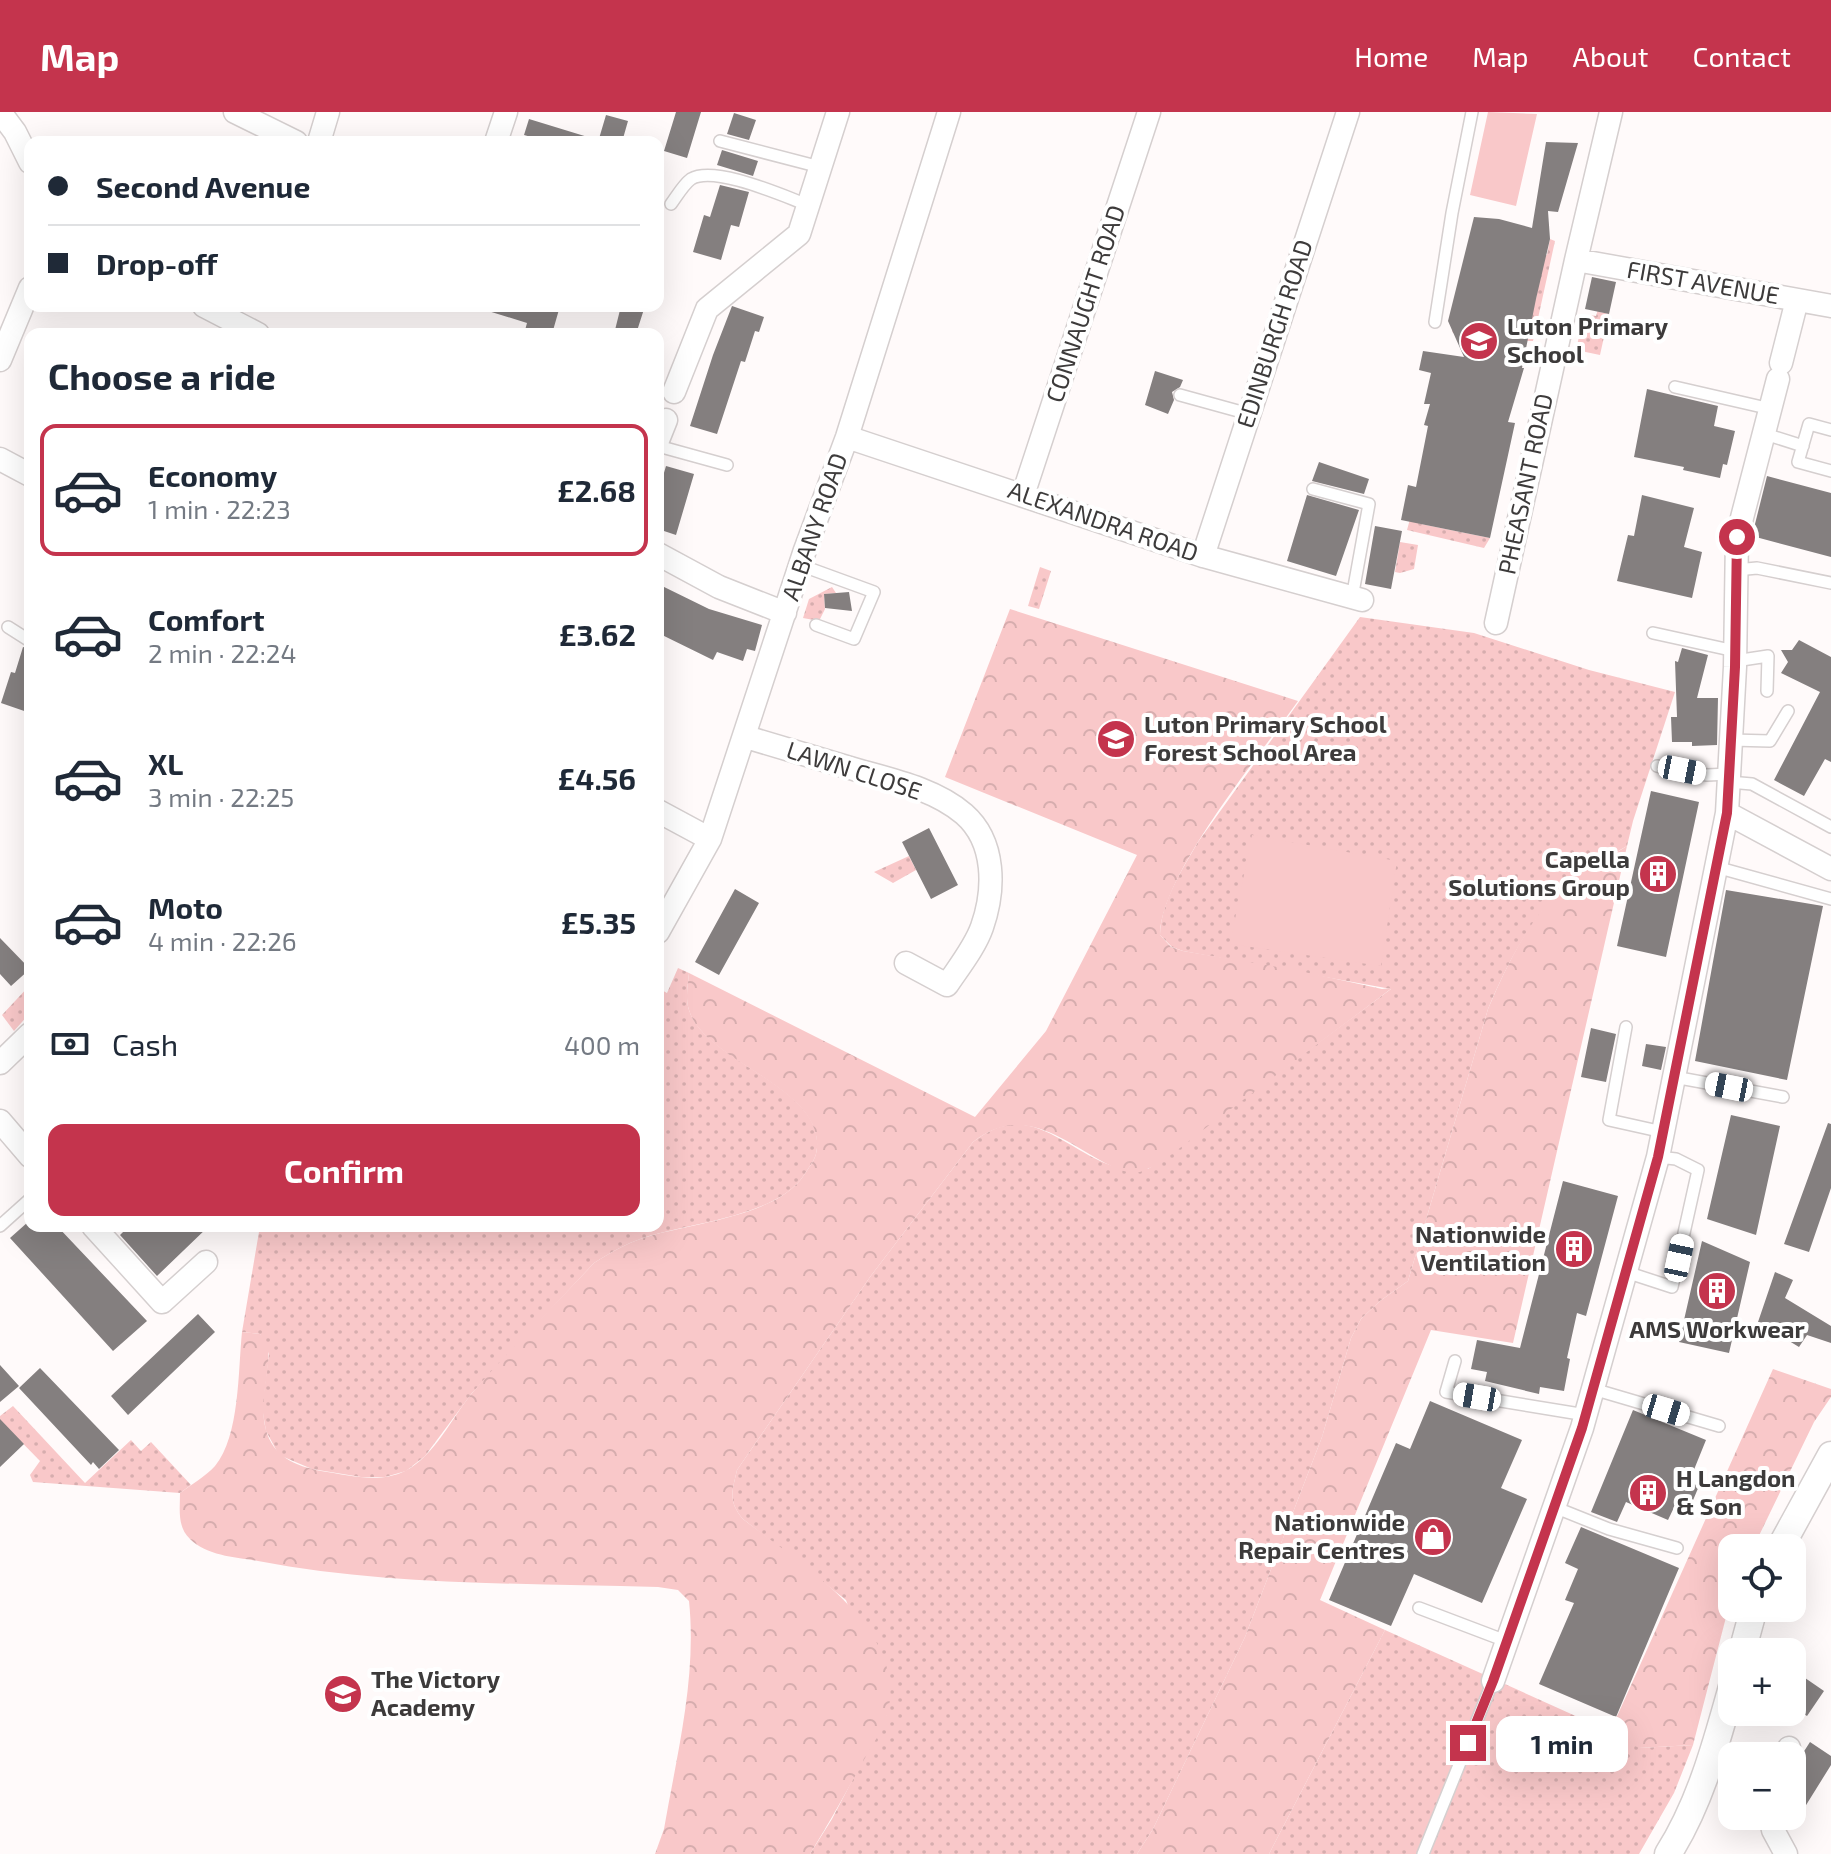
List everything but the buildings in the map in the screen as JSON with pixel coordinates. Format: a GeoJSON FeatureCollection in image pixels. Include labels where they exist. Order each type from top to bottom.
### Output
{"type":"FeatureCollection","features":[{"type":"Feature","properties":{"kind":"street"},"geometry":{"type":"LineString","coordinates":[[0,112],[24,150]]}},
{"type":"Feature","properties":{"kind":"street"},"geometry":{"type":"LineString","coordinates":[[235,112],[284,136]]}},
{"type":"Feature","properties":{"kind":"street"},"geometry":{"type":"LineString","coordinates":[[321,136],[328,112]]}},
{"type":"Feature","properties":{"kind":"street"},"geometry":{"type":"LineString","coordinates":[[500,136],[506,112]]}},
{"type":"Feature","properties":{"kind":"street"},"geometry":{"type":"LineString","coordinates":[[674,392],[707,309],[799,234],[838,112]]}},
{"type":"Feature","properties":{"kind":"street","name":"ALBANY ROAD"},"geometry":{"type":"LineString","coordinates":[[664,921],[710,839],[746,737],[800,565],[847,437],[949,112]]}},
{"type":"Feature","properties":{"kind":"street","name":"CONNAUGHT ROAD"},"geometry":{"type":"LineString","coordinates":[[1023,495],[1149,112]]}},
{"type":"Feature","properties":{"kind":"street","name":"EDINBURGH ROAD"},"geometry":{"type":"LineString","coordinates":[[1203,556],[1348,112]]}},
{"type":"Feature","properties":{"kind":"street","name":"PHEASANT ROAD"},"geometry":{"type":"LineString","coordinates":[[1496,623],[1611,112]]}},
{"type":"Feature","properties":{"kind":"street","name":"FIRST AVENUE"},"geometry":{"type":"LineString","coordinates":[[1576,260],[1831,306]]}},
{"type":"Feature","properties":{"kind":"street"},"geometry":{"type":"LineString","coordinates":[[1493,1681],[1586,1415],[1658,1157],[1727,813],[1737,537],[1797,300]]}},
{"type":"Feature","properties":{"kind":"street"},"geometry":{"type":"LineString","coordinates":[[0,360],[24,302]]}},
{"type":"Feature","properties":{"kind":"street"},"geometry":{"type":"LineString","coordinates":[[216,312],[246,328]]}},
{"type":"Feature","properties":{"kind":"street","name":"ALEXANDRA ROAD"},"geometry":{"type":"LineString","coordinates":[[847,437],[1203,556],[1357,599]]}},
{"type":"Feature","properties":{"kind":"street"},"geometry":{"type":"LineString","coordinates":[[0,459],[24,472]]}},
{"type":"Feature","properties":{"kind":"street"},"geometry":{"type":"LineString","coordinates":[[664,557],[719,587],[785,613]]}},
{"type":"Feature","properties":{"kind":"street","name":"LAWN CLOSE"},"geometry":{"type":"LineString","coordinates":[[746,737],[901,783],[961,812],[975,826],[991,871],[990,899],[981,930],[947,985],[906,963]]}},
{"type":"Feature","properties":{"kind":"street"},"geometry":{"type":"LineString","coordinates":[[1727,813],[1831,869]]}},
{"type":"Feature","properties":{"kind":"street"},"geometry":{"type":"LineString","coordinates":[[664,814],[710,839]]}},
{"type":"Feature","properties":{"kind":"street"},"geometry":{"type":"LineString","coordinates":[[0,1063],[24,1040]]}},
{"type":"Feature","properties":{"kind":"street"},"geometry":{"type":"LineString","coordinates":[[0,1121],[24,1149]]}},
{"type":"Feature","properties":{"kind":"street"},"geometry":{"type":"LineString","coordinates":[[98,1232],[162,1302],[206,1262]]}},
{"type":"Feature","properties":{"kind":"street"},"geometry":{"type":"LineString","coordinates":[[1788,1534],[1831,1455]]}},
{"type":"Feature","properties":{"kind":"street"},"geometry":{"type":"LineString","coordinates":[[1668,1854],[1682,1832],[1701,1786],[1720,1726]]}},
{"type":"Feature","properties":{"kind":"street"},"geometry":{"type":"LineString","coordinates":[[1773,1830],[1786,1854]]}},
{"type":"Feature","properties":{"kind":"lane"},"geometry":{"type":"LineString","coordinates":[[1435,322],[1472,112]]}},
{"type":"Feature","properties":{"kind":"lane"},"geometry":{"type":"LineString","coordinates":[[720,141],[820,167]]}},
{"type":"Feature","properties":{"kind":"lane"},"geometry":{"type":"LineString","coordinates":[[671,204],[692,179],[717,176],[808,205]]}},
{"type":"Feature","properties":{"kind":"lane"},"geometry":{"type":"LineString","coordinates":[[1675,387],[1771,409]]}},
{"type":"Feature","properties":{"kind":"lane"},"geometry":{"type":"LineString","coordinates":[[1180,395],[1249,414]]}},
{"type":"Feature","properties":{"kind":"lane"},"geometry":{"type":"LineString","coordinates":[[1831,430],[1809,424],[1798,462],[1831,471]]}},
{"type":"Feature","properties":{"kind":"lane"},"geometry":{"type":"LineString","coordinates":[[1765,434],[1803,446]]}},
{"type":"Feature","properties":{"kind":"lane"},"geometry":{"type":"LineString","coordinates":[[664,436],[727,465]]}},
{"type":"Feature","properties":{"kind":"lane"},"geometry":{"type":"LineString","coordinates":[[1313,489],[1369,504],[1357,599]]}},
{"type":"Feature","properties":{"kind":"lane"},"geometry":{"type":"LineString","coordinates":[[800,565],[874,592],[854,639],[816,625]]}},
{"type":"Feature","properties":{"kind":"lane"},"geometry":{"type":"LineString","coordinates":[[1736,570],[1757,568],[1831,583]]}},
{"type":"Feature","properties":{"kind":"lane"},"geometry":{"type":"LineString","coordinates":[[8,627],[24,637]]}},
{"type":"Feature","properties":{"kind":"lane"},"geometry":{"type":"LineString","coordinates":[[1653,633],[1735,656],[1768,656],[1767,691]]}},
{"type":"Feature","properties":{"kind":"lane"},"geometry":{"type":"LineString","coordinates":[[1731,740],[1770,741],[1788,711]]}},
{"type":"Feature","properties":{"kind":"lane"},"geometry":{"type":"LineString","coordinates":[[1657,766],[1752,784],[1831,827]]}},
{"type":"Feature","properties":{"kind":"lane"},"geometry":{"type":"LineString","coordinates":[[1716,867],[1831,899]]}},
{"type":"Feature","properties":{"kind":"lane"},"geometry":{"type":"LineString","coordinates":[[1626,1027],[1609,1120],[1663,1132]]}},
{"type":"Feature","properties":{"kind":"lane"},"geometry":{"type":"LineString","coordinates":[[1674,1077],[1783,1097]]}},
{"type":"Feature","properties":{"kind":"lane"},"geometry":{"type":"LineString","coordinates":[[1626,1272],[1672,1287],[1698,1170],[1676,1159],[1658,1157]]}},
{"type":"Feature","properties":{"kind":"lane"},"geometry":{"type":"LineString","coordinates":[[0,1226],[24,1204]]}},
{"type":"Feature","properties":{"kind":"lane"},"geometry":{"type":"LineString","coordinates":[[1455,1361],[1446,1392],[1586,1415]]}},
{"type":"Feature","properties":{"kind":"lane"},"geometry":{"type":"LineString","coordinates":[[1593,1389],[1719,1426]]}},
{"type":"Feature","properties":{"kind":"lane"},"geometry":{"type":"LineString","coordinates":[[1554,1507],[1609,1529],[1677,1548]]}},
{"type":"Feature","properties":{"kind":"lane"},"geometry":{"type":"LineString","coordinates":[[1419,1608],[1506,1641]]}},
{"type":"Feature","properties":{"kind":"lane"},"geometry":{"type":"LineString","coordinates":[[1423,1854],[1493,1681]]}},
{"type":"Feature","properties":{"kind":"green space"},"geometry":{"type":"Polygon","coordinates":[[[1488,112],[1537,114],[1516,206],[1470,195],[1488,112]]]}},
{"type":"Feature","properties":{"kind":"green space"},"geometry":{"type":"Polygon","coordinates":[[[1550,239],[1555,241],[1533,341],[1483,341],[1453,333],[1452,330],[1499,340],[1536,299],[1543,256],[1547,255],[1550,239]]]}},
{"type":"Feature","properties":{"kind":"green space"},"geometry":{"type":"Polygon","coordinates":[[[1600,302],[1600,312],[1609,314],[1600,355],[1576,350],[1584,314],[1596,316],[1600,302]]]}},
{"type":"Feature","properties":{"kind":"green space"},"geometry":{"type":"Polygon","coordinates":[[[1410,519],[1490,538],[1484,548],[1407,530],[1410,519]]]}},
{"type":"Feature","properties":{"kind":"green space"},"geometry":{"type":"Polygon","coordinates":[[[1400,542],[1418,545],[1414,569],[1400,573],[1395,572],[1400,542]]]}},
{"type":"Feature","properties":{"kind":"green space"},"geometry":{"type":"Polygon","coordinates":[[[1040,567],[1051,571],[1039,609],[1028,606],[1040,567]]]}},
{"type":"Feature","properties":{"kind":"green space"},"geometry":{"type":"Polygon","coordinates":[[[832,587],[836,593],[824,594],[825,609],[819,621],[803,618],[809,599],[832,587]]]}},
{"type":"Feature","properties":{"kind":"green space"},"geometry":{"type":"Polygon","coordinates":[[[1010,609],[1298,701],[1194,848],[1165,910],[1160,935],[1171,947],[1183,951],[1382,989],[1392,988],[1149,1169],[1131,1173],[1118,1169],[1056,1135],[1024,1125],[991,1131],[973,1142],[870,1277],[737,1470],[733,1490],[735,1507],[743,1519],[820,1578],[867,1627],[882,1654],[890,1684],[883,1726],[810,1854],[655,1854],[664,1829],[688,1687],[689,1601],[678,1590],[407,1579],[307,1569],[231,1557],[197,1545],[186,1534],[180,1518],[180,1493],[215,1466],[229,1438],[236,1402],[242,1332],[260,1334],[268,1345],[264,1419],[269,1439],[280,1453],[294,1463],[321,1471],[363,1477],[395,1475],[425,1456],[473,1392],[594,1263],[636,1240],[731,1217],[774,1200],[791,1189],[815,1157],[815,1131],[804,1111],[786,1093],[717,1046],[699,1029],[688,1005],[689,973],[975,1117],[1046,1031],[1137,855],[945,777],[1010,609]]]}},
{"type":"Feature","properties":{"kind":"green space"},"geometry":{"type":"Polygon","coordinates":[[[1360,617],[1474,633],[1589,670],[1675,692],[1627,846],[1584,871],[1563,888],[1536,919],[1505,972],[1488,1009],[1408,1281],[1361,1319],[1351,1338],[1322,1437],[1245,1637],[1153,1829],[1137,1854],[810,1854],[832,1819],[887,1714],[846,1600],[743,1519],[732,1496],[737,1470],[870,1277],[973,1142],[992,1130],[1010,1125],[1027,1125],[1043,1130],[1114,1167],[1148,1169],[1391,989],[1183,951],[1172,947],[1160,935],[1168,898],[1198,842],[1360,617]]]}},
{"type":"Feature","properties":{"kind":"green space"},"geometry":{"type":"Polygon","coordinates":[[[1252,835],[1397,861],[1381,966],[1230,944],[1252,835]]]}},
{"type":"Feature","properties":{"kind":"green space"},"geometry":{"type":"Polygon","coordinates":[[[1627,846],[1513,1343],[1431,1330],[1320,1600],[1385,1630],[1269,1854],[1137,1854],[1153,1829],[1245,1637],[1322,1437],[1351,1338],[1361,1319],[1408,1281],[1488,1009],[1505,972],[1524,936],[1562,888],[1627,846]]]}},
{"type":"Feature","properties":{"kind":"green space"},"geometry":{"type":"Polygon","coordinates":[[[909,856],[916,870],[893,883],[874,872],[909,856]]]}},
{"type":"Feature","properties":{"kind":"green space"},"geometry":{"type":"Polygon","coordinates":[[[678,968],[689,973],[688,1005],[700,1029],[718,1046],[787,1093],[805,1111],[816,1131],[816,1154],[804,1175],[791,1189],[753,1209],[643,1238],[594,1263],[472,1393],[425,1456],[406,1471],[385,1477],[361,1477],[312,1469],[279,1455],[266,1431],[262,1407],[269,1354],[260,1334],[242,1332],[259,1232],[664,1232],[664,991],[667,993],[678,968]]]}},
{"type":"Feature","properties":{"kind":"green space"},"geometry":{"type":"Polygon","coordinates":[[[24,991],[24,1020],[14,1031],[2,1015],[24,991]]]}},
{"type":"Feature","properties":{"kind":"green space"},"geometry":{"type":"Polygon","coordinates":[[[1773,1369],[1831,1389],[1831,1397],[1814,1422],[1760,1534],[1718,1534],[1718,1622],[1725,1622],[1721,1638],[1718,1638],[1693,1745],[1639,1748],[1610,1732],[1773,1369]]]}},
{"type":"Feature","properties":{"kind":"green space"},"geometry":{"type":"Polygon","coordinates":[[[13,1406],[85,1483],[131,1440],[141,1451],[151,1442],[191,1485],[180,1493],[33,1482],[30,1475],[40,1461],[0,1420],[0,1416],[13,1406]]]}},
{"type":"Feature","properties":{"kind":"green space"},"geometry":{"type":"Polygon","coordinates":[[[1385,1630],[1640,1745],[1639,1748],[1693,1745],[1674,1793],[1639,1854],[1269,1854],[1385,1630]]]}},
{"type":"Feature","properties":{"kind":"place","name":"Luton Primary School"},"geometry":{"type":"Point","coordinates":[1479,341]}},
{"type":"Feature","properties":{"kind":"place","name":"Luton Primary School Forest School Area"},"geometry":{"type":"Point","coordinates":[1116,739]}},
{"type":"Feature","properties":{"kind":"place","name":"Capella Solutions Group"},"geometry":{"type":"Point","coordinates":[1658,874]}},
{"type":"Feature","properties":{"kind":"place","name":"Nationwide Ventilation"},"geometry":{"type":"Point","coordinates":[1574,1249]}},
{"type":"Feature","properties":{"kind":"place","name":"AMS Workwear"},"geometry":{"type":"Point","coordinates":[1717,1291]}},
{"type":"Feature","properties":{"kind":"place","name":"H Langdon & Son"},"geometry":{"type":"Point","coordinates":[1648,1493]}},
{"type":"Feature","properties":{"kind":"place","name":"Nationwide Repair Centres"},"geometry":{"type":"Point","coordinates":[1433,1537]}},
{"type":"Feature","properties":{"kind":"place","name":"The Victory Academy"},"geometry":{"type":"Point","coordinates":[343,1694]}},
{"type":"Feature","properties":{"kind":"route"},"geometry":{"type":"LineString","coordinates":[[1468,1743],[1493,1681],[1582,1428],[1658,1157],[1727,813],[1735,667],[1737,537]]}}]}
